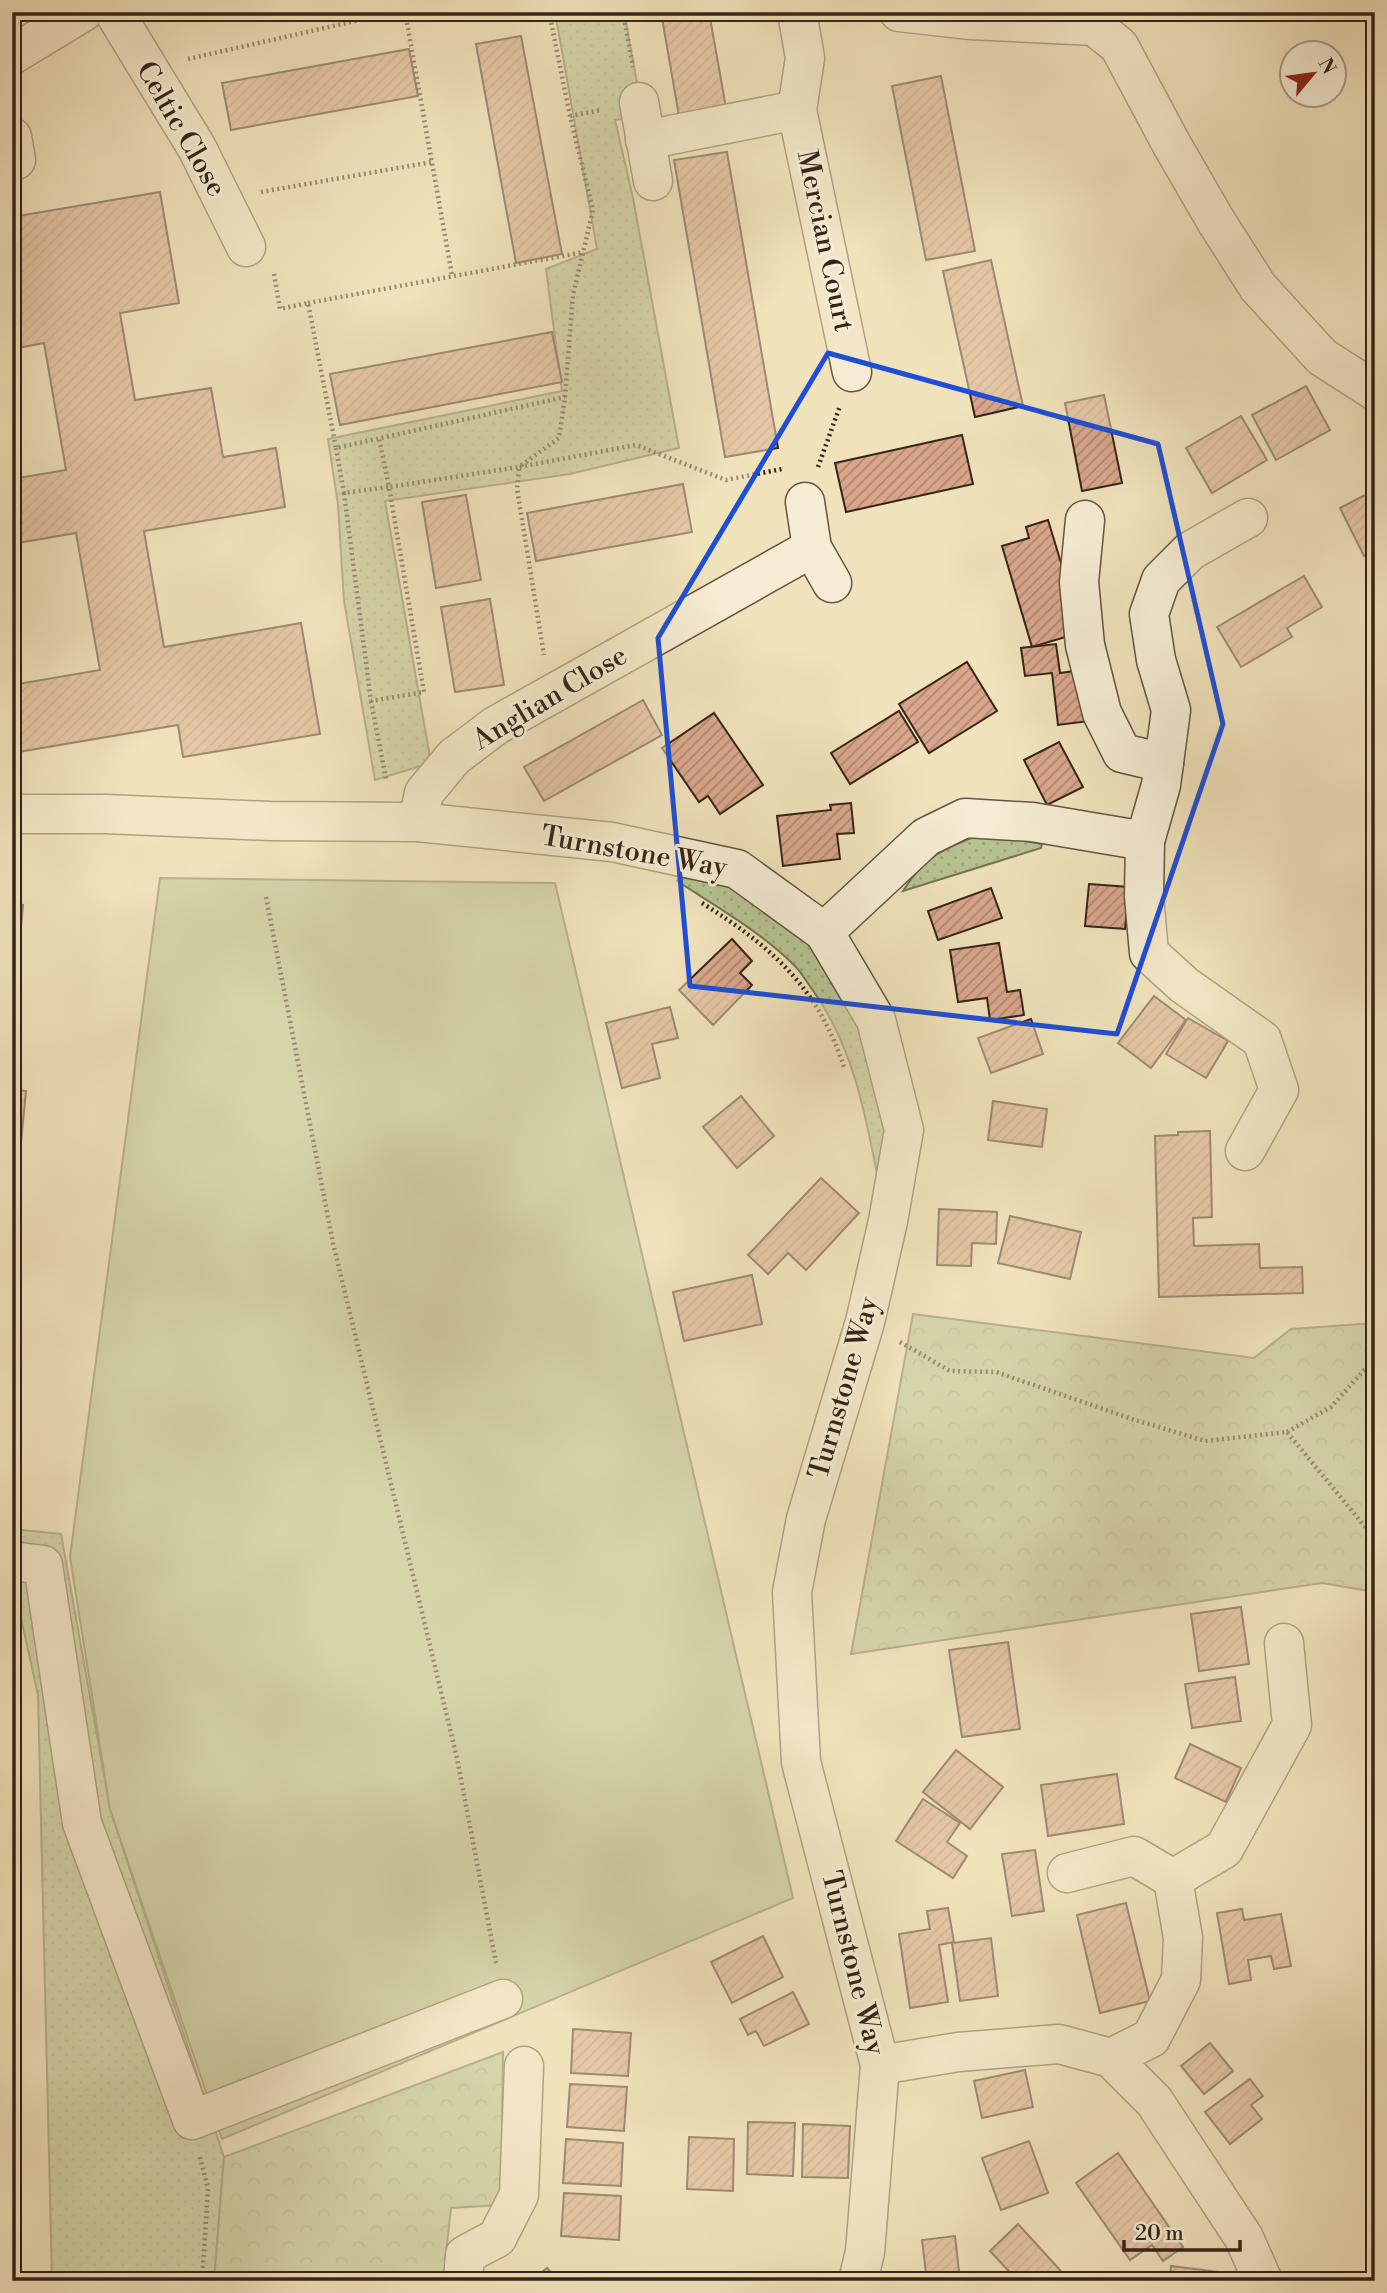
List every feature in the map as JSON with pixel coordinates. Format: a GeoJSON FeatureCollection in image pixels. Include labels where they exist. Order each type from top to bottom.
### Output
{"type":"FeatureCollection","features":[{"type":"Feature","properties":{"kind":"street"},"geometry":{"type":"LineString","coordinates":[[12,55],[83,12]]}},
{"type":"Feature","properties":{"kind":"street","name":"Celtic Close"},"geometry":{"type":"LineString","coordinates":[[114,12],[197,148],[246,247]]}},
{"type":"Feature","properties":{"kind":"street","name":"Mercian Court"},"geometry":{"type":"LineString","coordinates":[[797,12],[805,58],[797,110],[852,372]]}},
{"type":"Feature","properties":{"kind":"street"},"geometry":{"type":"LineString","coordinates":[[899,12],[970,20],[1094,26],[1119,46],[1172,145],[1258,287],[1322,357],[1375,391]]}},
{"type":"Feature","properties":{"kind":"street"},"geometry":{"type":"LineString","coordinates":[[639,103],[653,181]]}},
{"type":"Feature","properties":{"kind":"street","name":"Mercian Court"},"geometry":{"type":"LineString","coordinates":[[645,140],[797,110]]}},
{"type":"Feature","properties":{"kind":"street"},"geometry":{"type":"LineString","coordinates":[[12,137],[16,160],[12,161]]}},
{"type":"Feature","properties":{"kind":"street"},"geometry":{"type":"LineString","coordinates":[[801,478],[812,548],[832,583]]}},
{"type":"Feature","properties":{"kind":"street"},"geometry":{"type":"LineString","coordinates":[[1245,1151],[1279,1090],[1262,1040],[1184,985],[1149,953],[1144,896],[1144,841],[1161,785],[1171,710],[1156,660],[1149,614],[1161,580],[1190,551],[1248,519]]}},
{"type":"Feature","properties":{"kind":"street"},"geometry":{"type":"LineString","coordinates":[[1085,520],[1079,582],[1085,645],[1102,713],[1122,753],[1164,763]]}},
{"type":"Feature","properties":{"kind":"street","name":"Anglian Close"},"geometry":{"type":"LineString","coordinates":[[406,822],[424,793],[453,757],[495,726],[812,548]]}},
{"type":"Feature","properties":{"kind":"street"},"geometry":{"type":"LineString","coordinates":[[12,814],[406,822]]}},
{"type":"Feature","properties":{"kind":"street"},"geometry":{"type":"LineString","coordinates":[[824,932],[926,837],[965,818],[1032,822],[1144,841]]}},
{"type":"Feature","properties":{"kind":"street","name":"Turnstone Way"},"geometry":{"type":"LineString","coordinates":[[406,822],[612,842],[737,869],[824,932],[876,1020],[904,1130],[888,1221],[865,1322],[806,1519],[792,1592],[801,1762],[880,2065],[865,2252],[858,2281]]}},
{"type":"Feature","properties":{"kind":"street"},"geometry":{"type":"LineString","coordinates":[[12,1561],[43,1565],[82,1823],[192,2120],[503,1999]]}},
{"type":"Feature","properties":{"kind":"street"},"geometry":{"type":"LineString","coordinates":[[1173,1879],[1224,1849],[1292,1725],[1284,1643]]}},
{"type":"Feature","properties":{"kind":"street"},"geometry":{"type":"LineString","coordinates":[[1067,1873],[1134,1856],[1173,1879],[1183,1938],[1181,1980],[1151,2038],[1111,2058]]}},
{"type":"Feature","properties":{"kind":"street"},"geometry":{"type":"LineString","coordinates":[[880,2065],[958,2052],[1059,2044],[1111,2058],[1154,2101],[1244,2238],[1263,2281]]}},
{"type":"Feature","properties":{"kind":"street"},"geometry":{"type":"LineString","coordinates":[[463,2281],[465,2255],[497,2238],[519,2195],[524,2066]]}},
{"type":"Feature","properties":{"kind":"path"},"geometry":{"type":"LineString","coordinates":[[147,68],[395,12]]}},
{"type":"Feature","properties":{"kind":"path"},"geometry":{"type":"LineString","coordinates":[[405,12],[452,275]]}},
{"type":"Feature","properties":{"kind":"path"},"geometry":{"type":"LineString","coordinates":[[549,12],[593,210],[573,295],[559,438],[519,467],[517,489],[550,695]]}},
{"type":"Feature","properties":{"kind":"path"},"geometry":{"type":"LineString","coordinates":[[623,12],[639,103]]}},
{"type":"Feature","properties":{"kind":"path"},"geometry":{"type":"LineString","coordinates":[[221,199],[432,162]]}},
{"type":"Feature","properties":{"kind":"path"},"geometry":{"type":"LineString","coordinates":[[246,247],[270,256],[280,309],[584,252]]}},
{"type":"Feature","properties":{"kind":"path"},"geometry":{"type":"LineString","coordinates":[[308,303],[344,493],[371,701],[406,822]]}},
{"type":"Feature","properties":{"kind":"path"},"geometry":{"type":"LineString","coordinates":[[344,493],[519,467],[636,445],[726,480],[801,478],[819,462],[852,372]]}},
{"type":"Feature","properties":{"kind":"path"},"geometry":{"type":"LineString","coordinates":[[335,448],[565,397]]}},
{"type":"Feature","properties":{"kind":"path"},"geometry":{"type":"LineString","coordinates":[[371,701],[424,692],[379,438]]}},
{"type":"Feature","properties":{"kind":"path"},"geometry":{"type":"LineString","coordinates":[[801,478],[819,462]]}},
{"type":"Feature","properties":{"kind":"path"},"geometry":{"type":"LineString","coordinates":[[266,897],[333,1243],[457,1758],[503,1999]]}},
{"type":"Feature","properties":{"kind":"path"},"geometry":{"type":"LineString","coordinates":[[696,900],[739,928],[792,972],[820,1010],[846,1072]]}},
{"type":"Feature","properties":{"kind":"path"},"geometry":{"type":"LineString","coordinates":[[865,1322],[950,1371],[996,1372],[1205,1441],[1287,1432],[1331,1407],[1375,1358]]}},
{"type":"Feature","properties":{"kind":"path"},"geometry":{"type":"LineString","coordinates":[[1287,1432],[1375,1539]]}},
{"type":"Feature","properties":{"kind":"path"},"geometry":{"type":"LineString","coordinates":[[192,2120],[208,2189],[202,2281]]}},
{"type":"Feature","properties":{"kind":"highlighted area"},"geometry":{"type":"Polygon","coordinates":[[[828,353],[1158,444],[1223,724],[1117,1034],[690,986],[658,638],[828,353]]]}},
{"type":"Feature","properties":{"kind":"green space"},"geometry":{"type":"Polygon","coordinates":[[[555,12],[624,12],[643,116],[615,120],[633,198],[679,448],[570,474],[385,501],[431,763],[375,780],[344,601],[338,505],[328,439],[562,391],[546,269],[597,249],[555,12]]]}},
{"type":"Feature","properties":{"kind":"green space"},"geometry":{"type":"Polygon","coordinates":[[[974,837],[1010,838],[1042,844],[1041,848],[903,891],[925,863],[974,837]]]}},
{"type":"Feature","properties":{"kind":"green space"},"geometry":{"type":"Polygon","coordinates":[[[687,865],[734,880],[793,923],[859,1012],[885,1134],[879,1184],[857,1084],[828,1014],[800,972],[782,954],[738,920],[677,881],[687,865]]]}},
{"type":"Feature","properties":{"kind":"green space"},"geometry":{"type":"Polygon","coordinates":[[[160,878],[555,883],[793,1898],[222,2139],[110,1809],[70,1557],[160,878]]]}},
{"type":"Feature","properties":{"kind":"green space"},"geometry":{"type":"Polygon","coordinates":[[[913,1314],[1254,1358],[1291,1329],[1375,1323],[1375,1592],[1322,1583],[851,1654],[913,1314]]]}},
{"type":"Feature","properties":{"kind":"green space"},"geometry":{"type":"Polygon","coordinates":[[[12,1529],[61,1534],[110,1809],[224,2157],[214,2281],[52,2281],[38,1695],[12,1577],[12,1529]]]}},
{"type":"Feature","properties":{"kind":"green space"},"geometry":{"type":"Polygon","coordinates":[[[503,2052],[501,2205],[451,2208],[443,2281],[214,2281],[224,2157],[503,2052]]]}},
{"type":"Feature","properties":{"kind":"building"},"geometry":{"type":"Polygon","coordinates":[[[661,12],[709,12],[726,108],[679,116],[661,12]]]}},
{"type":"Feature","properties":{"kind":"building"},"geometry":{"type":"Polygon","coordinates":[[[521,36],[562,254],[516,263],[476,44],[521,36]]]}},
{"type":"Feature","properties":{"kind":"building"},"geometry":{"type":"Polygon","coordinates":[[[409,49],[418,96],[231,130],[222,83],[409,49]]]}},
{"type":"Feature","properties":{"kind":"building"},"geometry":{"type":"Polygon","coordinates":[[[941,76],[975,251],[926,260],[892,86],[941,76]]]}},
{"type":"Feature","properties":{"kind":"building"},"geometry":{"type":"Polygon","coordinates":[[[727,152],[778,448],[725,457],[674,160],[727,152]]]}},
{"type":"Feature","properties":{"kind":"building"},"geometry":{"type":"Polygon","coordinates":[[[160,192],[179,303],[120,313],[135,400],[211,388],[223,457],[276,448],[285,507],[144,531],[164,647],[301,623],[320,734],[183,757],[178,725],[12,753],[12,685],[100,670],[76,533],[12,544],[12,479],[66,470],[44,343],[12,349],[12,217],[160,192]]]}},
{"type":"Feature","properties":{"kind":"building"},"geometry":{"type":"Polygon","coordinates":[[[991,260],[1023,406],[975,417],[943,271],[991,260]]]}},
{"type":"Feature","properties":{"kind":"building"},"geometry":{"type":"Polygon","coordinates":[[[552,332],[562,382],[340,425],[330,374],[552,332]]]}},
{"type":"Feature","properties":{"kind":"building"},"geometry":{"type":"Polygon","coordinates":[[[1306,386],[1330,430],[1276,460],[1252,415],[1306,386]]]}},
{"type":"Feature","properties":{"kind":"building"},"geometry":{"type":"Polygon","coordinates":[[[1104,395],[1122,483],[1082,491],[1065,403],[1104,395]]]}},
{"type":"Feature","properties":{"kind":"building"},"geometry":{"type":"Polygon","coordinates":[[[1241,416],[1267,460],[1212,493],[1186,448],[1241,416]]]}},
{"type":"Feature","properties":{"kind":"building"},"geometry":{"type":"Polygon","coordinates":[[[962,435],[973,484],[846,512],[835,463],[962,435]]]}},
{"type":"Feature","properties":{"kind":"building"},"geometry":{"type":"Polygon","coordinates":[[[683,484],[692,532],[536,561],[527,513],[683,484]]]}},
{"type":"Feature","properties":{"kind":"building"},"geometry":{"type":"Polygon","coordinates":[[[1375,490],[1375,551],[1364,556],[1340,508],[1375,490]]]}},
{"type":"Feature","properties":{"kind":"building"},"geometry":{"type":"Polygon","coordinates":[[[466,495],[481,580],[436,588],[422,502],[466,495]]]}},
{"type":"Feature","properties":{"kind":"building"},"geometry":{"type":"Polygon","coordinates":[[[1048,520],[1082,632],[1032,647],[1002,546],[1029,538],[1026,527],[1048,520]]]}},
{"type":"Feature","properties":{"kind":"building"},"geometry":{"type":"Polygon","coordinates":[[[1304,576],[1322,607],[1287,628],[1292,637],[1241,667],[1217,627],[1304,576]]]}},
{"type":"Feature","properties":{"kind":"building"},"geometry":{"type":"Polygon","coordinates":[[[490,599],[504,685],[455,692],[441,607],[490,599]]]}},
{"type":"Feature","properties":{"kind":"building"},"geometry":{"type":"Polygon","coordinates":[[[1056,644],[1060,673],[1096,668],[1096,720],[1058,725],[1052,673],[1025,676],[1021,648],[1056,644]]]}},
{"type":"Feature","properties":{"kind":"building"},"geometry":{"type":"Polygon","coordinates":[[[967,662],[997,711],[929,753],[899,704],[967,662]]]}},
{"type":"Feature","properties":{"kind":"building"},"geometry":{"type":"Polygon","coordinates":[[[643,700],[662,735],[544,801],[524,767],[643,700]]]}},
{"type":"Feature","properties":{"kind":"building"},"geometry":{"type":"Polygon","coordinates":[[[899,711],[918,742],[850,784],[831,753],[899,711]]]}},
{"type":"Feature","properties":{"kind":"building"},"geometry":{"type":"Polygon","coordinates":[[[714,713],[763,785],[720,814],[708,796],[699,802],[662,748],[714,713]]]}},
{"type":"Feature","properties":{"kind":"building"},"geometry":{"type":"Polygon","coordinates":[[[1059,742],[1083,787],[1047,805],[1024,760],[1059,742]]]}},
{"type":"Feature","properties":{"kind":"building"},"geometry":{"type":"Polygon","coordinates":[[[851,803],[854,833],[837,834],[840,859],[783,866],[777,816],[831,810],[830,805],[851,803]]]}},
{"type":"Feature","properties":{"kind":"building"},"geometry":{"type":"Polygon","coordinates":[[[1089,884],[1129,887],[1125,929],[1085,926],[1089,884]]]}},
{"type":"Feature","properties":{"kind":"building"},"geometry":{"type":"Polygon","coordinates":[[[991,888],[1002,918],[938,940],[928,911],[991,888]]]}},
{"type":"Feature","properties":{"kind":"building"},"geometry":{"type":"Polygon","coordinates":[[[12,904],[23,905],[16,981],[12,981],[12,904]]]}},
{"type":"Feature","properties":{"kind":"building"},"geometry":{"type":"Polygon","coordinates":[[[732,939],[752,961],[740,973],[752,985],[713,1025],[679,990],[732,939]]]}},
{"type":"Feature","properties":{"kind":"building"},"geometry":{"type":"Polygon","coordinates":[[[999,943],[1007,992],[1020,990],[1024,1015],[990,1020],[987,998],[958,1002],[950,950],[999,943]]]}},
{"type":"Feature","properties":{"kind":"building"},"geometry":{"type":"Polygon","coordinates":[[[1154,996],[1186,1020],[1151,1068],[1118,1043],[1154,996]]]}},
{"type":"Feature","properties":{"kind":"building"},"geometry":{"type":"Polygon","coordinates":[[[670,1007],[678,1038],[652,1044],[660,1078],[622,1088],[606,1023],[670,1007]]]}},
{"type":"Feature","properties":{"kind":"building"},"geometry":{"type":"Polygon","coordinates":[[[1188,1018],[1228,1041],[1206,1078],[1166,1054],[1188,1018]]]}},
{"type":"Feature","properties":{"kind":"building"},"geometry":{"type":"Polygon","coordinates":[[[1031,1019],[1043,1054],[991,1073],[978,1038],[1031,1019]]]}},
{"type":"Feature","properties":{"kind":"building"},"geometry":{"type":"Polygon","coordinates":[[[12,1089],[26,1091],[19,1163],[12,1163],[12,1089]]]}},
{"type":"Feature","properties":{"kind":"building"},"geometry":{"type":"Polygon","coordinates":[[[741,1096],[774,1136],[737,1168],[703,1127],[741,1096]]]}},
{"type":"Feature","properties":{"kind":"building"},"geometry":{"type":"Polygon","coordinates":[[[993,1101],[1047,1109],[1042,1147],[988,1140],[993,1101]]]}},
{"type":"Feature","properties":{"kind":"building"},"geometry":{"type":"Polygon","coordinates":[[[1210,1131],[1212,1217],[1193,1218],[1194,1246],[1259,1244],[1260,1268],[1302,1267],[1303,1293],[1159,1297],[1155,1136],[1210,1131]]]}},
{"type":"Feature","properties":{"kind":"building"},"geometry":{"type":"Polygon","coordinates":[[[821,1178],[859,1213],[806,1270],[788,1253],[768,1274],[748,1255],[821,1178]]]}},
{"type":"Feature","properties":{"kind":"building"},"geometry":{"type":"Polygon","coordinates":[[[939,1209],[997,1212],[996,1244],[972,1243],[971,1266],[937,1265],[939,1209]]]}},
{"type":"Feature","properties":{"kind":"building"},"geometry":{"type":"Polygon","coordinates":[[[1010,1216],[1081,1232],[1070,1279],[998,1263],[1010,1216]]]}},
{"type":"Feature","properties":{"kind":"building"},"geometry":{"type":"Polygon","coordinates":[[[752,1275],[762,1324],[684,1341],[673,1292],[752,1275]]]}},
{"type":"Feature","properties":{"kind":"building"},"geometry":{"type":"Polygon","coordinates":[[[1241,1607],[1249,1664],[1199,1671],[1191,1614],[1241,1607]]]}},
{"type":"Feature","properties":{"kind":"building"},"geometry":{"type":"Polygon","coordinates":[[[1008,1642],[1020,1729],[962,1737],[949,1650],[1008,1642]]]}},
{"type":"Feature","properties":{"kind":"building"},"geometry":{"type":"Polygon","coordinates":[[[1235,1677],[1241,1721],[1192,1728],[1185,1684],[1235,1677]]]}},
{"type":"Feature","properties":{"kind":"building"},"geometry":{"type":"Polygon","coordinates":[[[1190,1744],[1241,1768],[1226,1802],[1175,1778],[1190,1744]]]}},
{"type":"Feature","properties":{"kind":"building"},"geometry":{"type":"Polygon","coordinates":[[[956,1750],[1003,1787],[970,1829],[923,1792],[956,1750]]]}},
{"type":"Feature","properties":{"kind":"building"},"geometry":{"type":"Polygon","coordinates":[[[1117,1774],[1124,1824],[1048,1836],[1041,1785],[1117,1774]]]}},
{"type":"Feature","properties":{"kind":"building"},"geometry":{"type":"Polygon","coordinates":[[[923,1799],[960,1823],[947,1842],[967,1856],[953,1878],[896,1841],[923,1799]]]}},
{"type":"Feature","properties":{"kind":"building"},"geometry":{"type":"Polygon","coordinates":[[[1035,1850],[1044,1911],[1012,1916],[1002,1854],[1035,1850]]]}},
{"type":"Feature","properties":{"kind":"building"},"geometry":{"type":"Polygon","coordinates":[[[1126,1903],[1150,2001],[1100,2013],[1077,1915],[1126,1903]]]}},
{"type":"Feature","properties":{"kind":"building"},"geometry":{"type":"Polygon","coordinates":[[[948,1908],[954,1942],[939,1945],[948,2002],[910,2008],[899,1934],[930,1929],[927,1911],[948,1908]]]}},
{"type":"Feature","properties":{"kind":"building"},"geometry":{"type":"Polygon","coordinates":[[[1242,1909],[1244,1920],[1281,1914],[1291,1966],[1274,1969],[1271,1956],[1248,1960],[1251,1980],[1229,1984],[1217,1913],[1242,1909]]]}},
{"type":"Feature","properties":{"kind":"building"},"geometry":{"type":"Polygon","coordinates":[[[763,1936],[783,1977],[732,2003],[711,1962],[763,1936]]]}},
{"type":"Feature","properties":{"kind":"building"},"geometry":{"type":"Polygon","coordinates":[[[991,1938],[998,1996],[960,2001],[952,1943],[991,1938]]]}},
{"type":"Feature","properties":{"kind":"building"},"geometry":{"type":"Polygon","coordinates":[[[793,1992],[809,2024],[764,2046],[756,2031],[748,2035],[740,2019],[793,1992]]]}},
{"type":"Feature","properties":{"kind":"building"},"geometry":{"type":"Polygon","coordinates":[[[573,2029],[631,2033],[628,2076],[571,2073],[573,2029]]]}},
{"type":"Feature","properties":{"kind":"building"},"geometry":{"type":"Polygon","coordinates":[[[1210,2043],[1233,2071],[1204,2094],[1181,2066],[1210,2043]]]}},
{"type":"Feature","properties":{"kind":"building"},"geometry":{"type":"Polygon","coordinates":[[[1025,2070],[1033,2107],[982,2118],[974,2081],[1025,2070]]]}},
{"type":"Feature","properties":{"kind":"building"},"geometry":{"type":"Polygon","coordinates":[[[1250,2079],[1263,2096],[1251,2105],[1262,2119],[1230,2144],[1205,2112],[1250,2079]]]}},
{"type":"Feature","properties":{"kind":"building"},"geometry":{"type":"Polygon","coordinates":[[[570,2084],[627,2087],[624,2131],[567,2127],[570,2084]]]}},
{"type":"Feature","properties":{"kind":"building"},"geometry":{"type":"Polygon","coordinates":[[[748,2122],[795,2123],[793,2176],[747,2174],[748,2122]]]}},
{"type":"Feature","properties":{"kind":"building"},"geometry":{"type":"Polygon","coordinates":[[[803,2124],[850,2126],[848,2178],[802,2177],[803,2124]]]}},
{"type":"Feature","properties":{"kind":"building"},"geometry":{"type":"Polygon","coordinates":[[[689,2137],[734,2139],[733,2191],[687,2189],[689,2137]]]}},
{"type":"Feature","properties":{"kind":"building"},"geometry":{"type":"Polygon","coordinates":[[[566,2139],[623,2143],[621,2186],[563,2183],[566,2139]]]}},
{"type":"Feature","properties":{"kind":"building"},"geometry":{"type":"Polygon","coordinates":[[[1029,2141],[1048,2193],[1001,2210],[982,2158],[1029,2141]]]}},
{"type":"Feature","properties":{"kind":"building"},"geometry":{"type":"Polygon","coordinates":[[[1118,2153],[1183,2247],[1163,2261],[1152,2245],[1130,2260],[1076,2183],[1118,2153]]]}},
{"type":"Feature","properties":{"kind":"building"},"geometry":{"type":"Polygon","coordinates":[[[564,2193],[621,2196],[619,2240],[561,2236],[564,2193]]]}},
{"type":"Feature","properties":{"kind":"building"},"geometry":{"type":"Polygon","coordinates":[[[1018,2224],[1070,2281],[1018,2281],[990,2251],[1018,2224]]]}},
{"type":"Feature","properties":{"kind":"building"},"geometry":{"type":"Polygon","coordinates":[[[955,2236],[960,2281],[927,2281],[922,2240],[955,2236]]]}},
{"type":"Feature","properties":{"kind":"building"},"geometry":{"type":"Polygon","coordinates":[[[1171,2266],[1220,2272],[1219,2281],[1170,2281],[1171,2266]]]}},
{"type":"Feature","properties":{"kind":"building"},"geometry":{"type":"Polygon","coordinates":[[[547,2268],[558,2281],[531,2281],[547,2268]]]}}]}
